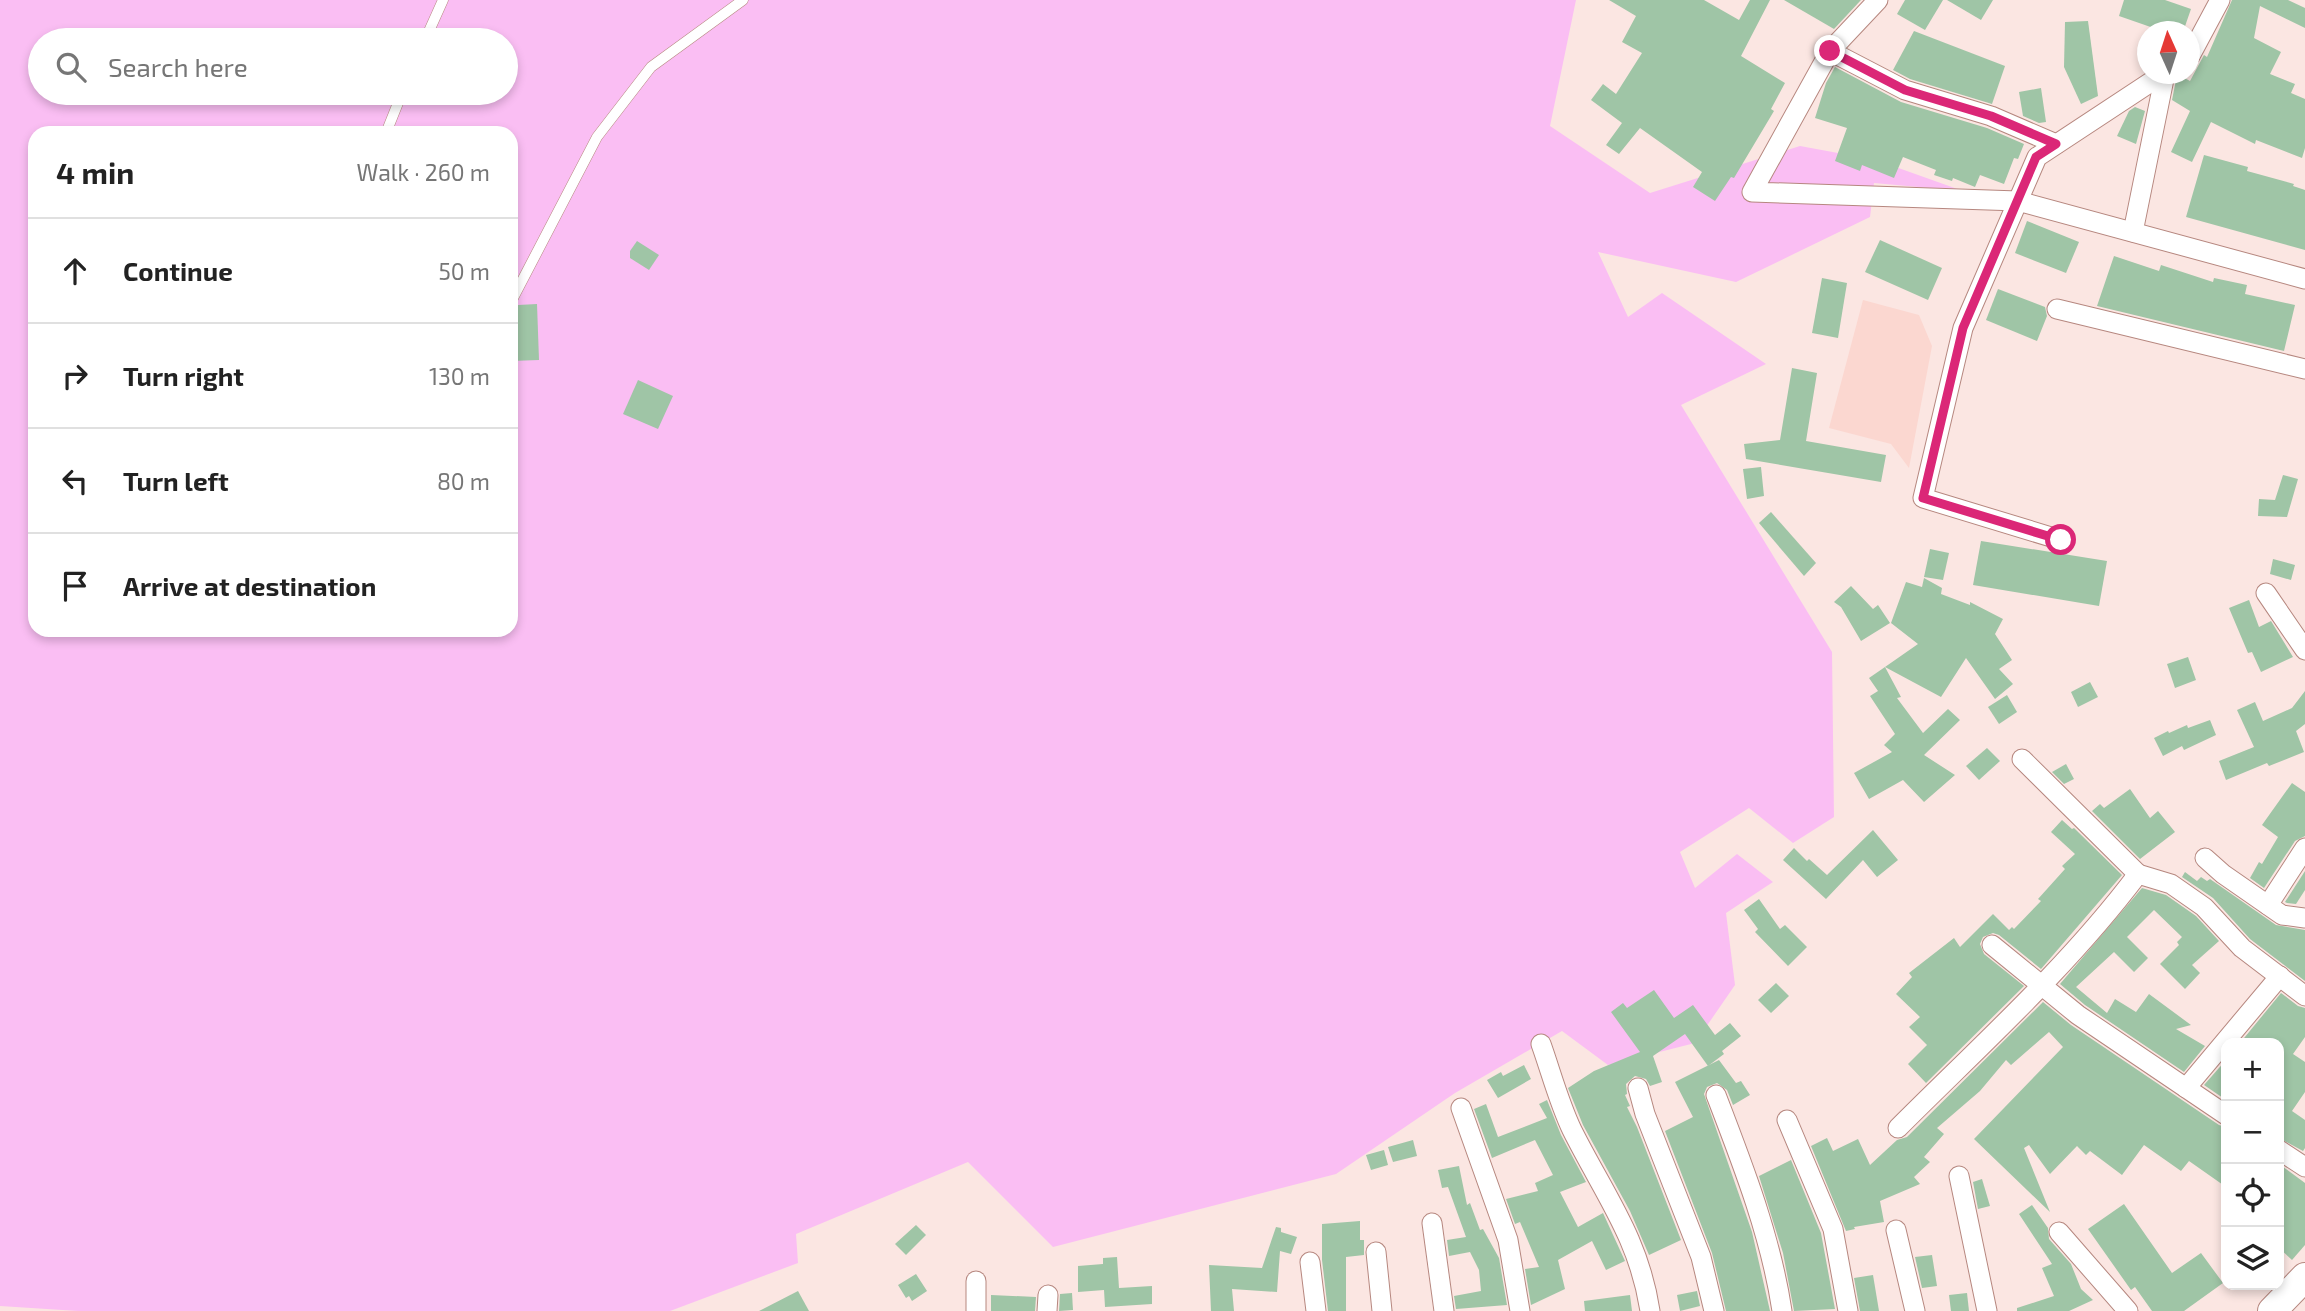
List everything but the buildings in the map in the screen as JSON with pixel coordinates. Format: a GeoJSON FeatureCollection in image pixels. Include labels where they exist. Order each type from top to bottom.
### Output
{"type":"FeatureCollection","features":[{"type":"Feature","properties":{"kind":"street"},"geometry":{"type":"LineString","coordinates":[[1878,0],[1830,51],[1752,192],[2018,201],[2305,279]]}},
{"type":"Feature","properties":{"kind":"street"},"geometry":{"type":"LineString","coordinates":[[2200,36],[2220,0]]}},
{"type":"Feature","properties":{"kind":"street"},"geometry":{"type":"LineString","coordinates":[[1830,51],[1905,90],[1991,116],[2056,144]]}},
{"type":"Feature","properties":{"kind":"street"},"geometry":{"type":"LineString","coordinates":[[2061,540],[1923,498],[1963,328],[2036,157],[2149,84]]}},
{"type":"Feature","properties":{"kind":"street"},"geometry":{"type":"LineString","coordinates":[[2133,232],[2162,84]]}},
{"type":"Feature","properties":{"kind":"street"},"geometry":{"type":"LineString","coordinates":[[2057,309],[2305,369]]}},
{"type":"Feature","properties":{"kind":"street"},"geometry":{"type":"LineString","coordinates":[[2266,593],[2305,650]]}},
{"type":"Feature","properties":{"kind":"street"},"geometry":{"type":"LineString","coordinates":[[2022,759],[2138,874],[2171,884],[2204,907],[2242,948],[2305,996]]}},
{"type":"Feature","properties":{"kind":"street"},"geometry":{"type":"LineString","coordinates":[[2268,905],[2305,848]]}},
{"type":"Feature","properties":{"kind":"street"},"geometry":{"type":"LineString","coordinates":[[2205,858],[2223,874],[2282,915],[2305,918]]}},
{"type":"Feature","properties":{"kind":"street"},"geometry":{"type":"LineString","coordinates":[[1898,1128],[2041,985],[2115,904],[2138,874]]}},
{"type":"Feature","properties":{"kind":"street"},"geometry":{"type":"LineString","coordinates":[[1992,945],[2078,1015],[2221,1112]]}},
{"type":"Feature","properties":{"kind":"street"},"geometry":{"type":"LineString","coordinates":[[2186,1087],[2280,976]]}},
{"type":"Feature","properties":{"kind":"street"},"geometry":{"type":"LineString","coordinates":[[1541,1044],[1571,1127],[1629,1235],[1643,1274],[1650,1311]]}},
{"type":"Feature","properties":{"kind":"street"},"geometry":{"type":"LineString","coordinates":[[1638,1088],[1645,1114],[1701,1257],[1714,1311]]}},
{"type":"Feature","properties":{"kind":"street"},"geometry":{"type":"LineString","coordinates":[[1716,1095],[1776,1270],[1782,1311]]}},
{"type":"Feature","properties":{"kind":"street"},"geometry":{"type":"LineString","coordinates":[[1461,1108],[1508,1240],[1520,1311]]}},
{"type":"Feature","properties":{"kind":"street"},"geometry":{"type":"LineString","coordinates":[[1787,1120],[1833,1229],[1848,1311]]}},
{"type":"Feature","properties":{"kind":"street"},"geometry":{"type":"LineString","coordinates":[[2284,1153],[2305,1167]]}},
{"type":"Feature","properties":{"kind":"street"},"geometry":{"type":"LineString","coordinates":[[1959,1176],[1987,1311]]}},
{"type":"Feature","properties":{"kind":"street"},"geometry":{"type":"LineString","coordinates":[[1432,1223],[1444,1311]]}},
{"type":"Feature","properties":{"kind":"street"},"geometry":{"type":"LineString","coordinates":[[1896,1230],[1915,1311]]}},
{"type":"Feature","properties":{"kind":"street"},"geometry":{"type":"LineString","coordinates":[[2059,1232],[2128,1311]]}},
{"type":"Feature","properties":{"kind":"street"},"geometry":{"type":"LineString","coordinates":[[1376,1252],[1382,1311]]}},
{"type":"Feature","properties":{"kind":"street"},"geometry":{"type":"LineString","coordinates":[[1310,1262],[1316,1311]]}},
{"type":"Feature","properties":{"kind":"street"},"geometry":{"type":"LineString","coordinates":[[2272,1311],[2305,1276]]}},
{"type":"Feature","properties":{"kind":"street"},"geometry":{"type":"LineString","coordinates":[[976,1281],[976,1311]]}},
{"type":"Feature","properties":{"kind":"lane"},"geometry":{"type":"LineString","coordinates":[[430,28],[443,0]]}},
{"type":"Feature","properties":{"kind":"lane"},"geometry":{"type":"LineString","coordinates":[[518,289],[604,127],[652,66],[743,0]]}},
{"type":"Feature","properties":{"kind":"lane"},"geometry":{"type":"LineString","coordinates":[[389,126],[397,105]]}},
{"type":"Feature","properties":{"kind":"shaded area"},"geometry":{"type":"Polygon","coordinates":[[[0,0],[1576,0],[1550,126],[1650,193],[1800,146],[1876,160],[1963,191],[1874,183],[1870,217],[1736,282],[1598,252],[1628,317],[1662,293],[1766,364],[1681,405],[1832,652],[1834,817],[1793,843],[1749,808],[1680,852],[1695,888],[1737,854],[1773,882],[1726,913],[1735,985],[1695,1043],[1608,1065],[1562,1031],[1455,1093],[1336,1174],[1053,1247],[968,1162],[796,1234],[798,1263],[670,1311],[78,1311],[0,1306],[0,0]]]}},
{"type":"Feature","properties":{"kind":"shaded area"},"geometry":{"type":"Polygon","coordinates":[[[1863,300],[1919,315],[1932,346],[1909,468],[1891,444],[1829,428],[1863,300]]]}},
{"type":"Feature","properties":{"kind":"route"},"geometry":{"type":"LineString","coordinates":[[1830,51],[1905,90],[1991,116],[2056,144],[2036,157],[1963,328],[1923,498],[2061,540]]}}]}
